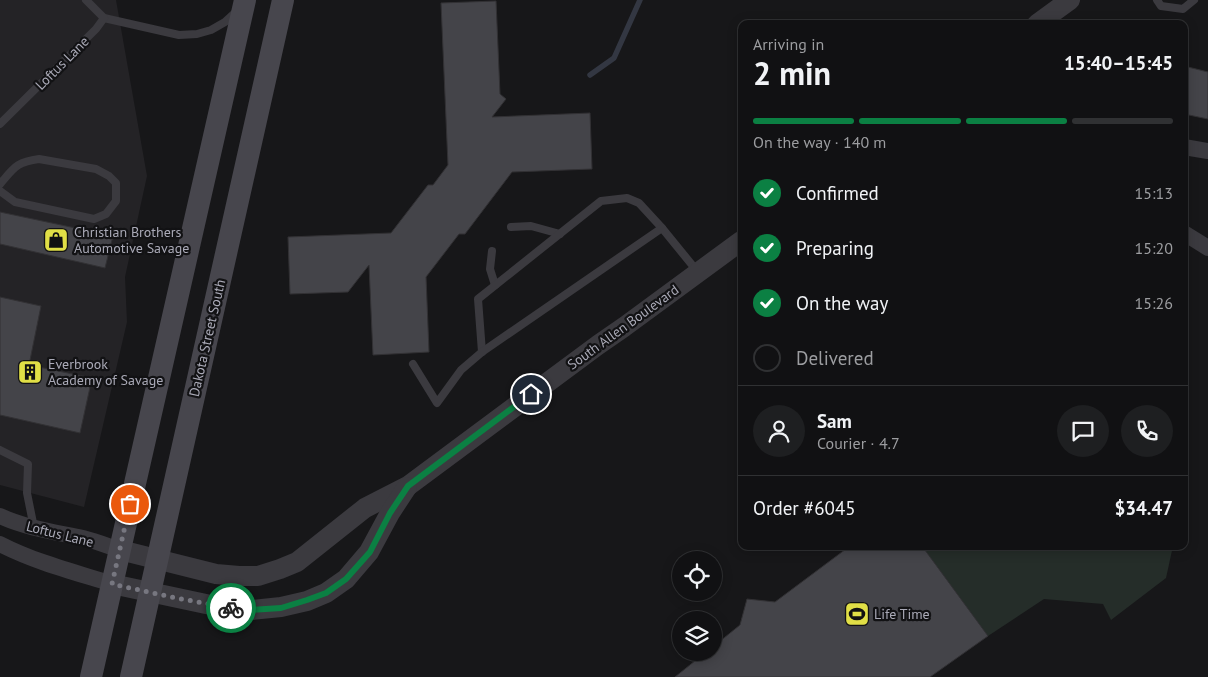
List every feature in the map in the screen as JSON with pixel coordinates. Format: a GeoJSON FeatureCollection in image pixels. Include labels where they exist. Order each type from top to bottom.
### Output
{"type":"FeatureCollection","features":[{"type":"Feature","properties":{"kind":"main road","name":"Dakota Street South"},"geometry":{"type":"LineString","coordinates":[[130,677],[283,0]]}},
{"type":"Feature","properties":{"kind":"main road"},"geometry":{"type":"LineString","coordinates":[[90,677],[244,2]]}},
{"type":"Feature","properties":{"kind":"street"},"geometry":{"type":"LineString","coordinates":[[1042,20],[1070,0]]}},
{"type":"Feature","properties":{"kind":"street"},"geometry":{"type":"LineString","coordinates":[[1188,148],[1208,151]]}},
{"type":"Feature","properties":{"kind":"street"},"geometry":{"type":"LineString","coordinates":[[1188,236],[1208,248]]}},
{"type":"Feature","properties":{"kind":"street","name":"South Allen Boulevard"},"geometry":{"type":"LineString","coordinates":[[120,550],[216,574],[239,576],[258,576],[297,562],[365,508],[408,486],[738,243]]}},
{"type":"Feature","properties":{"kind":"street","name":"South Allen Boulevard"},"geometry":{"type":"LineString","coordinates":[[112,584],[220,607],[252,610],[281,608],[307,600],[326,593],[346,579],[370,552],[390,513],[408,486]]}},
{"type":"Feature","properties":{"kind":"street","name":"Loftus Lane"},"geometry":{"type":"LineString","coordinates":[[0,516],[34,528],[84,538],[120,550]]}},
{"type":"Feature","properties":{"kind":"street","name":"Loftus Lane"},"geometry":{"type":"LineString","coordinates":[[0,544],[26,556],[112,584]]}},
{"type":"Feature","properties":{"kind":"lane"},"geometry":{"type":"LineString","coordinates":[[86,0],[104,18],[179,35],[197,34],[211,30],[225,22],[244,2]]}},
{"type":"Feature","properties":{"kind":"lane"},"geometry":{"type":"LineString","coordinates":[[1157,0],[1161,6],[1182,9],[1194,0]]}},
{"type":"Feature","properties":{"kind":"lane","name":"Loftus Lane"},"geometry":{"type":"LineString","coordinates":[[0,124],[96,29],[104,18]]}},
{"type":"Feature","properties":{"kind":"lane"},"geometry":{"type":"LineString","coordinates":[[0,184],[16,166],[29,161],[39,160],[96,169],[109,176],[116,183],[116,200],[106,214],[94,219],[16,202],[0,191]]}},
{"type":"Feature","properties":{"kind":"lane"},"geometry":{"type":"LineString","coordinates":[[482,352],[478,299],[601,201],[627,198],[639,203],[699,272]]}},
{"type":"Feature","properties":{"kind":"lane"},"geometry":{"type":"LineString","coordinates":[[511,227],[532,226],[560,234]]}},
{"type":"Feature","properties":{"kind":"lane"},"geometry":{"type":"LineString","coordinates":[[413,364],[438,404],[461,370],[482,352],[662,228]]}},
{"type":"Feature","properties":{"kind":"lane"},"geometry":{"type":"LineString","coordinates":[[492,251],[490,269],[495,285]]}},
{"type":"Feature","properties":{"kind":"lane"},"geometry":{"type":"LineString","coordinates":[[0,450],[28,464],[27,493],[34,528]]}},
{"type":"Feature","properties":{"kind":"shaded area"},"geometry":{"type":"Polygon","coordinates":[[[0,0],[116,0],[147,176],[125,277],[127,322],[84,507],[0,485],[0,0]]]}},
{"type":"Feature","properties":{"kind":"shaded area"},"geometry":{"type":"Polygon","coordinates":[[[925,550],[1172,550],[1166,578],[1111,620],[1103,604],[1044,599],[988,636],[925,550]]]}},
{"type":"Feature","properties":{"kind":"building"},"geometry":{"type":"Polygon","coordinates":[[[496,1],[500,94],[506,99],[492,117],[590,113],[592,169],[512,172],[465,234],[459,234],[426,277],[429,352],[373,355],[369,265],[348,292],[290,294],[288,237],[391,233],[428,185],[433,185],[448,165],[441,3],[496,1]]]}},
{"type":"Feature","properties":{"kind":"building"},"geometry":{"type":"Polygon","coordinates":[[[1188,67],[1208,72],[1208,119],[1188,115],[1188,67]]]}},
{"type":"Feature","properties":{"kind":"building","name":"Christian Brothers Automotive Savage"},"geometry":{"type":"Polygon","coordinates":[[[0,212],[113,236],[105,268],[0,244],[0,212]]]}},
{"type":"Feature","properties":{"kind":"building","name":"Everbrook Academy of Savage"},"geometry":{"type":"Polygon","coordinates":[[[0,297],[41,306],[29,365],[92,378],[80,433],[0,415],[0,297]]]}},
{"type":"Feature","properties":{"kind":"building","name":"Life Time"},"geometry":{"type":"Polygon","coordinates":[[[845,550],[925,550],[988,636],[930,677],[675,677],[695,661],[722,661],[722,640],[740,625],[747,599],[775,602],[845,550]]]}},
{"type":"Feature","properties":{"kind":"waterway"},"geometry":{"type":"LineString","coordinates":[[590,75],[614,58],[640,0]]}},
{"type":"Feature","properties":{"kind":"way so far"},"geometry":{"type":"LineString","coordinates":[[130,504],[112,584],[231,608]]}},
{"type":"Feature","properties":{"kind":"place","name":"Christian Brothers Automotive Savage"},"geometry":{"type":"Point","coordinates":[56,240]}},
{"type":"Feature","properties":{"kind":"place","name":"Everbrook Academy of Savage"},"geometry":{"type":"Point","coordinates":[30,372]}},
{"type":"Feature","properties":{"kind":"place","name":"Life Time"},"geometry":{"type":"Point","coordinates":[857,614]}},
{"type":"Feature","properties":{"kind":"route"},"geometry":{"type":"LineString","coordinates":[[231,608],[252,610],[281,608],[326,593],[346,579],[370,552],[390,513],[408,486],[531,394]]}}]}
